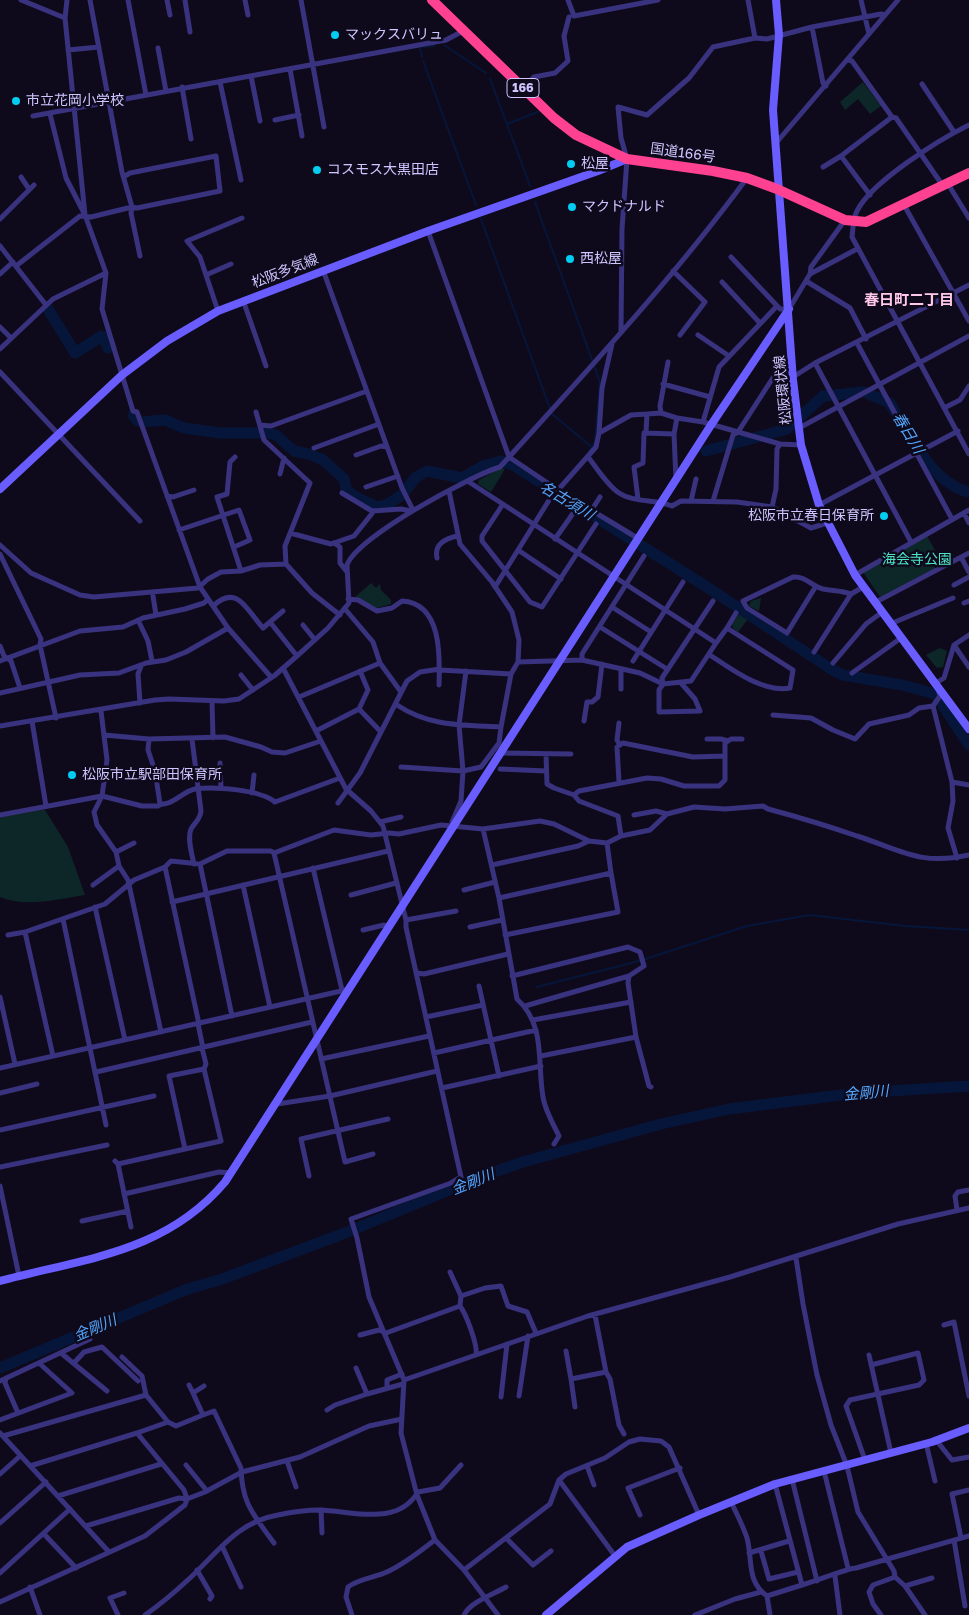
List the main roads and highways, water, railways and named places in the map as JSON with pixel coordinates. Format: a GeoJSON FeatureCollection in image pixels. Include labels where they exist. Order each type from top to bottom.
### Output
{"type":"FeatureCollection","features":[{"type":"Feature","properties":{"kind":"highway","name":"国道166号"},"geometry":{"type":"LineString","coordinates":[[432,0],[576,135],[627,159],[713,171],[747,178],[778,189],[850,220],[866,222],[969,173]]}},
{"type":"Feature","properties":{"kind":"waterway"},"geometry":{"type":"LineString","coordinates":[[444,45],[486,73]]}},
{"type":"Feature","properties":{"kind":"waterway"},"geometry":{"type":"LineString","coordinates":[[424,47],[434,46]]}},
{"type":"Feature","properties":{"kind":"waterway"},"geometry":{"type":"LineString","coordinates":[[420,48],[422,57]]}},
{"type":"Feature","properties":{"kind":"waterway"},"geometry":{"type":"LineString","coordinates":[[423,61],[476,205]]}},
{"type":"Feature","properties":{"kind":"waterway"},"geometry":{"type":"LineString","coordinates":[[490,79],[530,186]]}},
{"type":"Feature","properties":{"kind":"waterway"},"geometry":{"type":"LineString","coordinates":[[507,124],[540,111]]}},
{"type":"Feature","properties":{"kind":"waterway"},"geometry":{"type":"LineString","coordinates":[[535,202],[600,382],[595,442],[592,447]]}},
{"type":"Feature","properties":{"kind":"waterway"},"geometry":{"type":"LineString","coordinates":[[481,219],[552,414],[592,447],[589,451]]}},
{"type":"Feature","properties":{"kind":"waterway","name":"名古須川"},"geometry":{"type":"LineString","coordinates":[[48,309],[75,353],[102,336],[108,348]]}},
{"type":"Feature","properties":{"kind":"waterway","name":"春日川"},"geometry":{"type":"LineString","coordinates":[[706,451],[787,429],[823,396],[864,392],[890,403],[895,412]]}},
{"type":"Feature","properties":{"kind":"waterway","name":"名古須川"},"geometry":{"type":"LineString","coordinates":[[133,415],[138,421]]}},
{"type":"Feature","properties":{"kind":"waterway","name":"名古須川"},"geometry":{"type":"LineString","coordinates":[[143,422],[165,420],[184,428],[220,433],[268,433],[276,435],[294,451],[309,454],[323,460],[344,479],[346,489],[354,496],[377,507],[386,505],[402,495],[416,477],[427,471],[462,478],[483,466],[501,461],[513,465],[707,587],[831,669],[843,675],[902,685],[935,694],[969,745]]}},
{"type":"Feature","properties":{"kind":"waterway","name":"春日川"},"geometry":{"type":"LineString","coordinates":[[905,428],[931,467],[948,483],[969,492]]}},
{"type":"Feature","properties":{"kind":"waterway"},"geometry":{"type":"LineString","coordinates":[[537,987],[639,961],[747,926],[810,915],[905,926],[969,930]]}},
{"type":"Feature","properties":{"kind":"waterway","name":"金剛川"},"geometry":{"type":"LineString","coordinates":[[0,1368],[185,1290],[222,1279],[345,1233],[483,1176],[523,1162],[661,1124],[729,1109],[857,1093],[969,1086]]}},
{"type":"Feature","properties":{"kind":"place","name":"マックスバリュ"},"geometry":{"type":"Point","coordinates":[335,35]}},
{"type":"Feature","properties":{"kind":"place","name":"市立花岡小学校"},"geometry":{"type":"Point","coordinates":[16,101]}},
{"type":"Feature","properties":{"kind":"place","name":"松屋"},"geometry":{"type":"Point","coordinates":[571,164]}},
{"type":"Feature","properties":{"kind":"place","name":"コスモス大黒田店"},"geometry":{"type":"Point","coordinates":[317,170]}},
{"type":"Feature","properties":{"kind":"place","name":"マクドナルド"},"geometry":{"type":"Point","coordinates":[572,207]}},
{"type":"Feature","properties":{"kind":"place","name":"西松屋"},"geometry":{"type":"Point","coordinates":[570,259]}},
{"type":"Feature","properties":{"kind":"place","name":"松阪市立春日保育所"},"geometry":{"type":"Point","coordinates":[884,516]}},
{"type":"Feature","properties":{"kind":"place","name":"松阪市立駅部田保育所"},"geometry":{"type":"Point","coordinates":[72,775]}},
{"type":"Feature","properties":{"kind":"district","name":"春日町二丁目"},"geometry":{"type":"Point","coordinates":[909,300]}},
{"type":"Feature","properties":{"kind":"park label","name":"海会寺公園"},"geometry":{"type":"Point","coordinates":[917,560]}}]}
